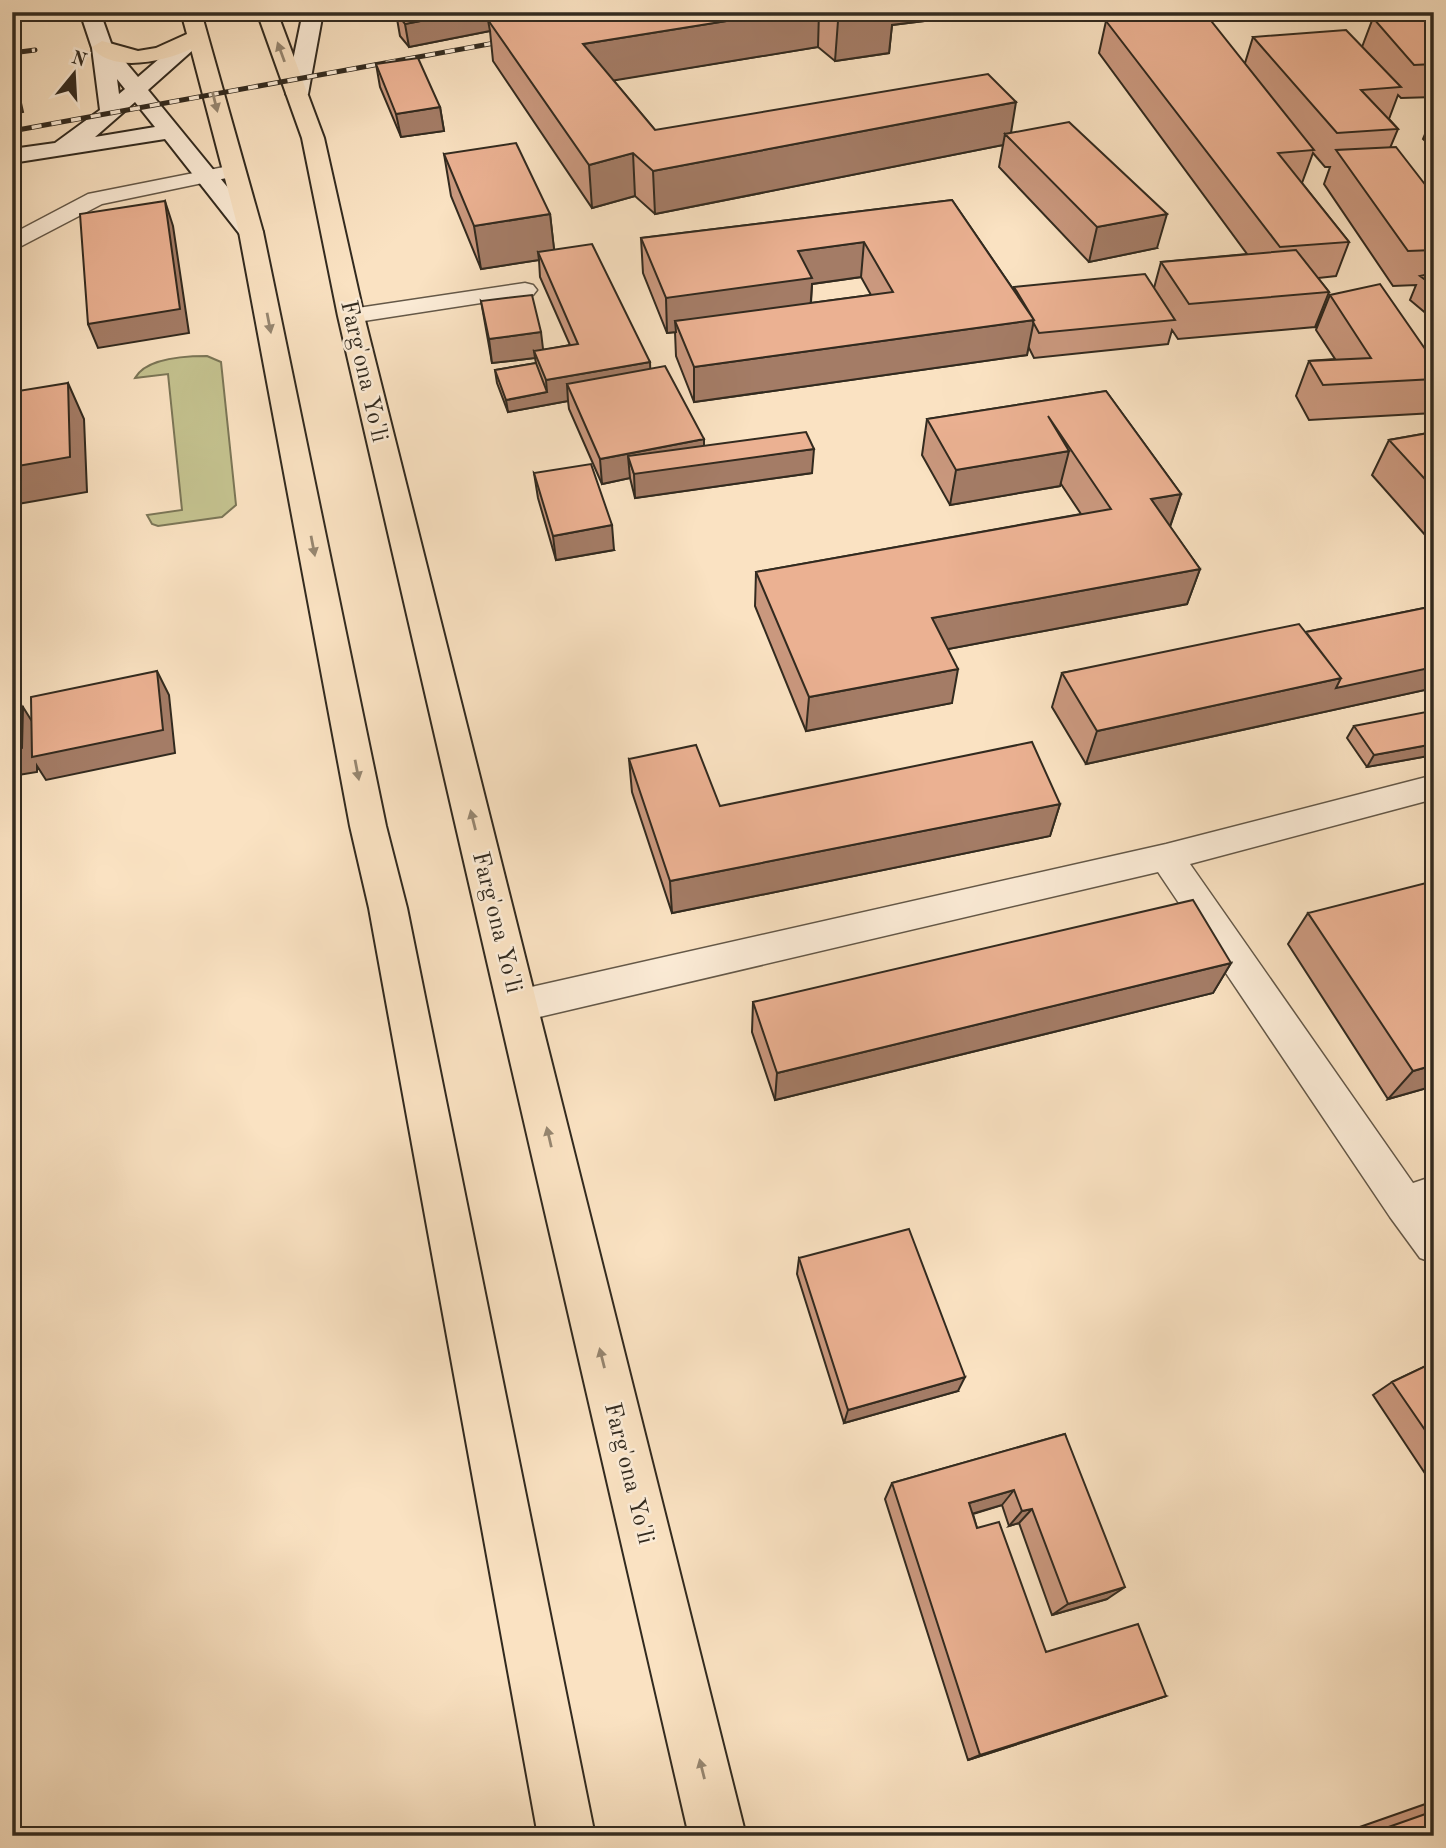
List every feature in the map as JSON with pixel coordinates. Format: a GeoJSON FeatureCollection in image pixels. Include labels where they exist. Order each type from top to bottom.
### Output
{"type":"FeatureCollection","features":[{"type":"Feature","properties":{"kind":"main road","name":"Farg'ona Yo'li"},"geometry":{"type":"LineString","coordinates":[[267,12],[313,138],[351,316],[718,1836]]}},
{"type":"Feature","properties":{"kind":"main road"},"geometry":{"type":"LineString","coordinates":[[102,47],[121,55],[148,56],[175,49],[194,24]]}},
{"type":"Feature","properties":{"kind":"main road"},"geometry":{"type":"LineString","coordinates":[[194,24],[221,174],[251,232],[368,826],[388,908],[567,1836]]}},
{"type":"Feature","properties":{"kind":"street"},"geometry":{"type":"LineString","coordinates":[[90,12],[102,47],[111,113]]}},
{"type":"Feature","properties":{"kind":"street"},"geometry":{"type":"LineString","coordinates":[[297,94],[313,12]]}},
{"type":"Feature","properties":{"kind":"street"},"geometry":{"type":"LineString","coordinates":[[53,148],[84,134],[111,113],[135,91],[194,24]]}},
{"type":"Feature","properties":{"kind":"street"},"geometry":{"type":"LineString","coordinates":[[102,47],[169,132],[221,174]]}},
{"type":"Feature","properties":{"kind":"street"},"geometry":{"type":"LineString","coordinates":[[12,156],[169,132]]}},
{"type":"Feature","properties":{"kind":"lane"},"geometry":{"type":"LineString","coordinates":[[12,244],[34,229],[96,199],[221,174]]}},
{"type":"Feature","properties":{"kind":"lane"},"geometry":{"type":"LineString","coordinates":[[351,316],[525,290]]}},
{"type":"Feature","properties":{"kind":"lane"},"geometry":{"type":"LineString","coordinates":[[518,1006],[1167,856],[1434,787]]}},
{"type":"Feature","properties":{"kind":"lane"},"geometry":{"type":"LineString","coordinates":[[1167,856],[1419,1200],[1434,1244]]}},
{"type":"Feature","properties":{"kind":"shaded area"},"geometry":{"type":"Polygon","coordinates":[[[207,356],[221,362],[236,505],[222,517],[158,526],[152,524],[147,515],[182,510],[168,374],[135,378],[140,371],[157,362],[207,356]]]}},
{"type":"Feature","properties":{"kind":"building"},"geometry":{"type":"Polygon","coordinates":[[[468,12],[405,24],[396,13],[468,12]]]}},
{"type":"Feature","properties":{"kind":"building"},"geometry":{"type":"Polygon","coordinates":[[[536,12],[782,12],[583,44],[655,130],[988,74],[1016,102],[653,171],[633,153],[589,165],[488,20],[536,12]]]}},
{"type":"Feature","properties":{"kind":"building"},"geometry":{"type":"Polygon","coordinates":[[[827,12],[893,12],[893,13],[838,21],[827,12]]]}},
{"type":"Feature","properties":{"kind":"building"},"geometry":{"type":"Polygon","coordinates":[[[1127,12],[1204,12],[1314,150],[1278,153],[1349,242],[1280,247],[1106,21],[1127,12]]]}},
{"type":"Feature","properties":{"kind":"building"},"geometry":{"type":"Polygon","coordinates":[[[1434,15],[1434,64],[1414,65],[1373,18],[1434,15]]]}},
{"type":"Feature","properties":{"kind":"building"},"geometry":{"type":"Polygon","coordinates":[[[1346,30],[1401,87],[1361,90],[1398,129],[1337,133],[1253,37],[1346,30]]]}},
{"type":"Feature","properties":{"kind":"building"},"geometry":{"type":"Polygon","coordinates":[[[418,58],[440,107],[396,114],[376,64],[418,58]]]}},
{"type":"Feature","properties":{"kind":"building"},"geometry":{"type":"Polygon","coordinates":[[[1069,122],[1167,214],[1097,227],[1005,134],[1069,122]]]}},
{"type":"Feature","properties":{"kind":"building"},"geometry":{"type":"Polygon","coordinates":[[[516,143],[550,214],[474,226],[444,154],[516,143]]]}},
{"type":"Feature","properties":{"kind":"building"},"geometry":{"type":"Polygon","coordinates":[[[1396,147],[1434,196],[1434,250],[1408,251],[1336,150],[1396,147]]]}},
{"type":"Feature","properties":{"kind":"building"},"geometry":{"type":"Polygon","coordinates":[[[952,200],[1034,320],[694,367],[675,321],[893,292],[864,242],[798,251],[812,278],[666,298],[641,238],[952,200]]]}},
{"type":"Feature","properties":{"kind":"building"},"geometry":{"type":"Polygon","coordinates":[[[165,201],[180,309],[88,324],[80,214],[165,201]]]}},
{"type":"Feature","properties":{"kind":"building"},"geometry":{"type":"Polygon","coordinates":[[[592,244],[650,362],[546,380],[534,351],[578,344],[538,252],[592,244]]]}},
{"type":"Feature","properties":{"kind":"building"},"geometry":{"type":"Polygon","coordinates":[[[1296,250],[1329,292],[1189,304],[1161,262],[1296,250]]]}},
{"type":"Feature","properties":{"kind":"building"},"geometry":{"type":"Polygon","coordinates":[[[1434,273],[1434,286],[1420,276],[1434,273]]]}},
{"type":"Feature","properties":{"kind":"building"},"geometry":{"type":"Polygon","coordinates":[[[1145,274],[1175,320],[1039,333],[1014,287],[1145,274]]]}},
{"type":"Feature","properties":{"kind":"building"},"geometry":{"type":"Polygon","coordinates":[[[1380,284],[1430,356],[1434,356],[1434,379],[1323,385],[1309,361],[1371,358],[1330,295],[1380,284]]]}},
{"type":"Feature","properties":{"kind":"building"},"geometry":{"type":"Polygon","coordinates":[[[532,295],[541,332],[489,339],[481,301],[532,295]]]}},
{"type":"Feature","properties":{"kind":"building"},"geometry":{"type":"Polygon","coordinates":[[[536,363],[547,392],[506,400],[495,370],[536,363]]]}},
{"type":"Feature","properties":{"kind":"building"},"geometry":{"type":"Polygon","coordinates":[[[665,366],[704,439],[600,459],[567,384],[665,366]]]}},
{"type":"Feature","properties":{"kind":"building"},"geometry":{"type":"Polygon","coordinates":[[[68,383],[70,457],[12,467],[12,392],[68,383]]]}},
{"type":"Feature","properties":{"kind":"building"},"geometry":{"type":"Polygon","coordinates":[[[1106,391],[1181,494],[1151,499],[1200,569],[932,618],[958,669],[809,697],[756,572],[1111,509],[1048,416],[1069,451],[956,470],[927,419],[1106,391]]]}},
{"type":"Feature","properties":{"kind":"building"},"geometry":{"type":"Polygon","coordinates":[[[806,432],[814,449],[634,474],[628,456],[806,432]]]}},
{"type":"Feature","properties":{"kind":"building"},"geometry":{"type":"Polygon","coordinates":[[[1434,432],[1434,489],[1389,440],[1434,432]]]}},
{"type":"Feature","properties":{"kind":"building"},"geometry":{"type":"Polygon","coordinates":[[[591,464],[612,525],[553,536],[534,473],[591,464]]]}},
{"type":"Feature","properties":{"kind":"building"},"geometry":{"type":"Polygon","coordinates":[[[1434,606],[1434,667],[1336,688],[1341,678],[1306,632],[1434,606]]]}},
{"type":"Feature","properties":{"kind":"building"},"geometry":{"type":"Polygon","coordinates":[[[1299,624],[1341,678],[1097,731],[1062,673],[1299,624]]]}},
{"type":"Feature","properties":{"kind":"building"},"geometry":{"type":"Polygon","coordinates":[[[157,671],[163,730],[32,757],[31,697],[157,671]]]}},
{"type":"Feature","properties":{"kind":"building"},"geometry":{"type":"Polygon","coordinates":[[[23,707],[22,748],[12,750],[12,709],[23,707]]]}},
{"type":"Feature","properties":{"kind":"building"},"geometry":{"type":"Polygon","coordinates":[[[1426,712],[1434,723],[1434,744],[1374,755],[1354,726],[1426,712]]]}},
{"type":"Feature","properties":{"kind":"building"},"geometry":{"type":"Polygon","coordinates":[[[1032,742],[1060,804],[670,881],[629,759],[696,745],[720,806],[1032,742]]]}},
{"type":"Feature","properties":{"kind":"building"},"geometry":{"type":"Polygon","coordinates":[[[1434,881],[1434,1065],[1413,1071],[1308,913],[1434,881]]]}},
{"type":"Feature","properties":{"kind":"building"},"geometry":{"type":"Polygon","coordinates":[[[1193,900],[1231,963],[777,1073],[753,1002],[1193,900]]]}},
{"type":"Feature","properties":{"kind":"building"},"geometry":{"type":"Polygon","coordinates":[[[909,1229],[965,1377],[848,1410],[799,1258],[909,1229]]]}},
{"type":"Feature","properties":{"kind":"building"},"geometry":{"type":"Polygon","coordinates":[[[1434,1362],[1434,1443],[1392,1382],[1434,1362]]]}},
{"type":"Feature","properties":{"kind":"building"},"geometry":{"type":"Polygon","coordinates":[[[1065,1434],[1125,1587],[1068,1604],[1032,1509],[1022,1511],[1014,1490],[969,1503],[977,1528],[999,1522],[1046,1652],[1138,1624],[1166,1696],[980,1755],[892,1483],[1065,1434]]]}},
{"type":"Feature","properties":{"kind":"building"},"geometry":{"type":"Polygon","coordinates":[[[1434,1811],[1434,1836],[1363,1836],[1434,1811]]]}},
{"type":"Feature","properties":{"kind":"railway"},"geometry":{"type":"LineString","coordinates":[[12,131],[511,40]]}},
{"type":"Feature","properties":{"kind":"railway"},"geometry":{"type":"LineString","coordinates":[[12,53],[35,50]]}}]}
